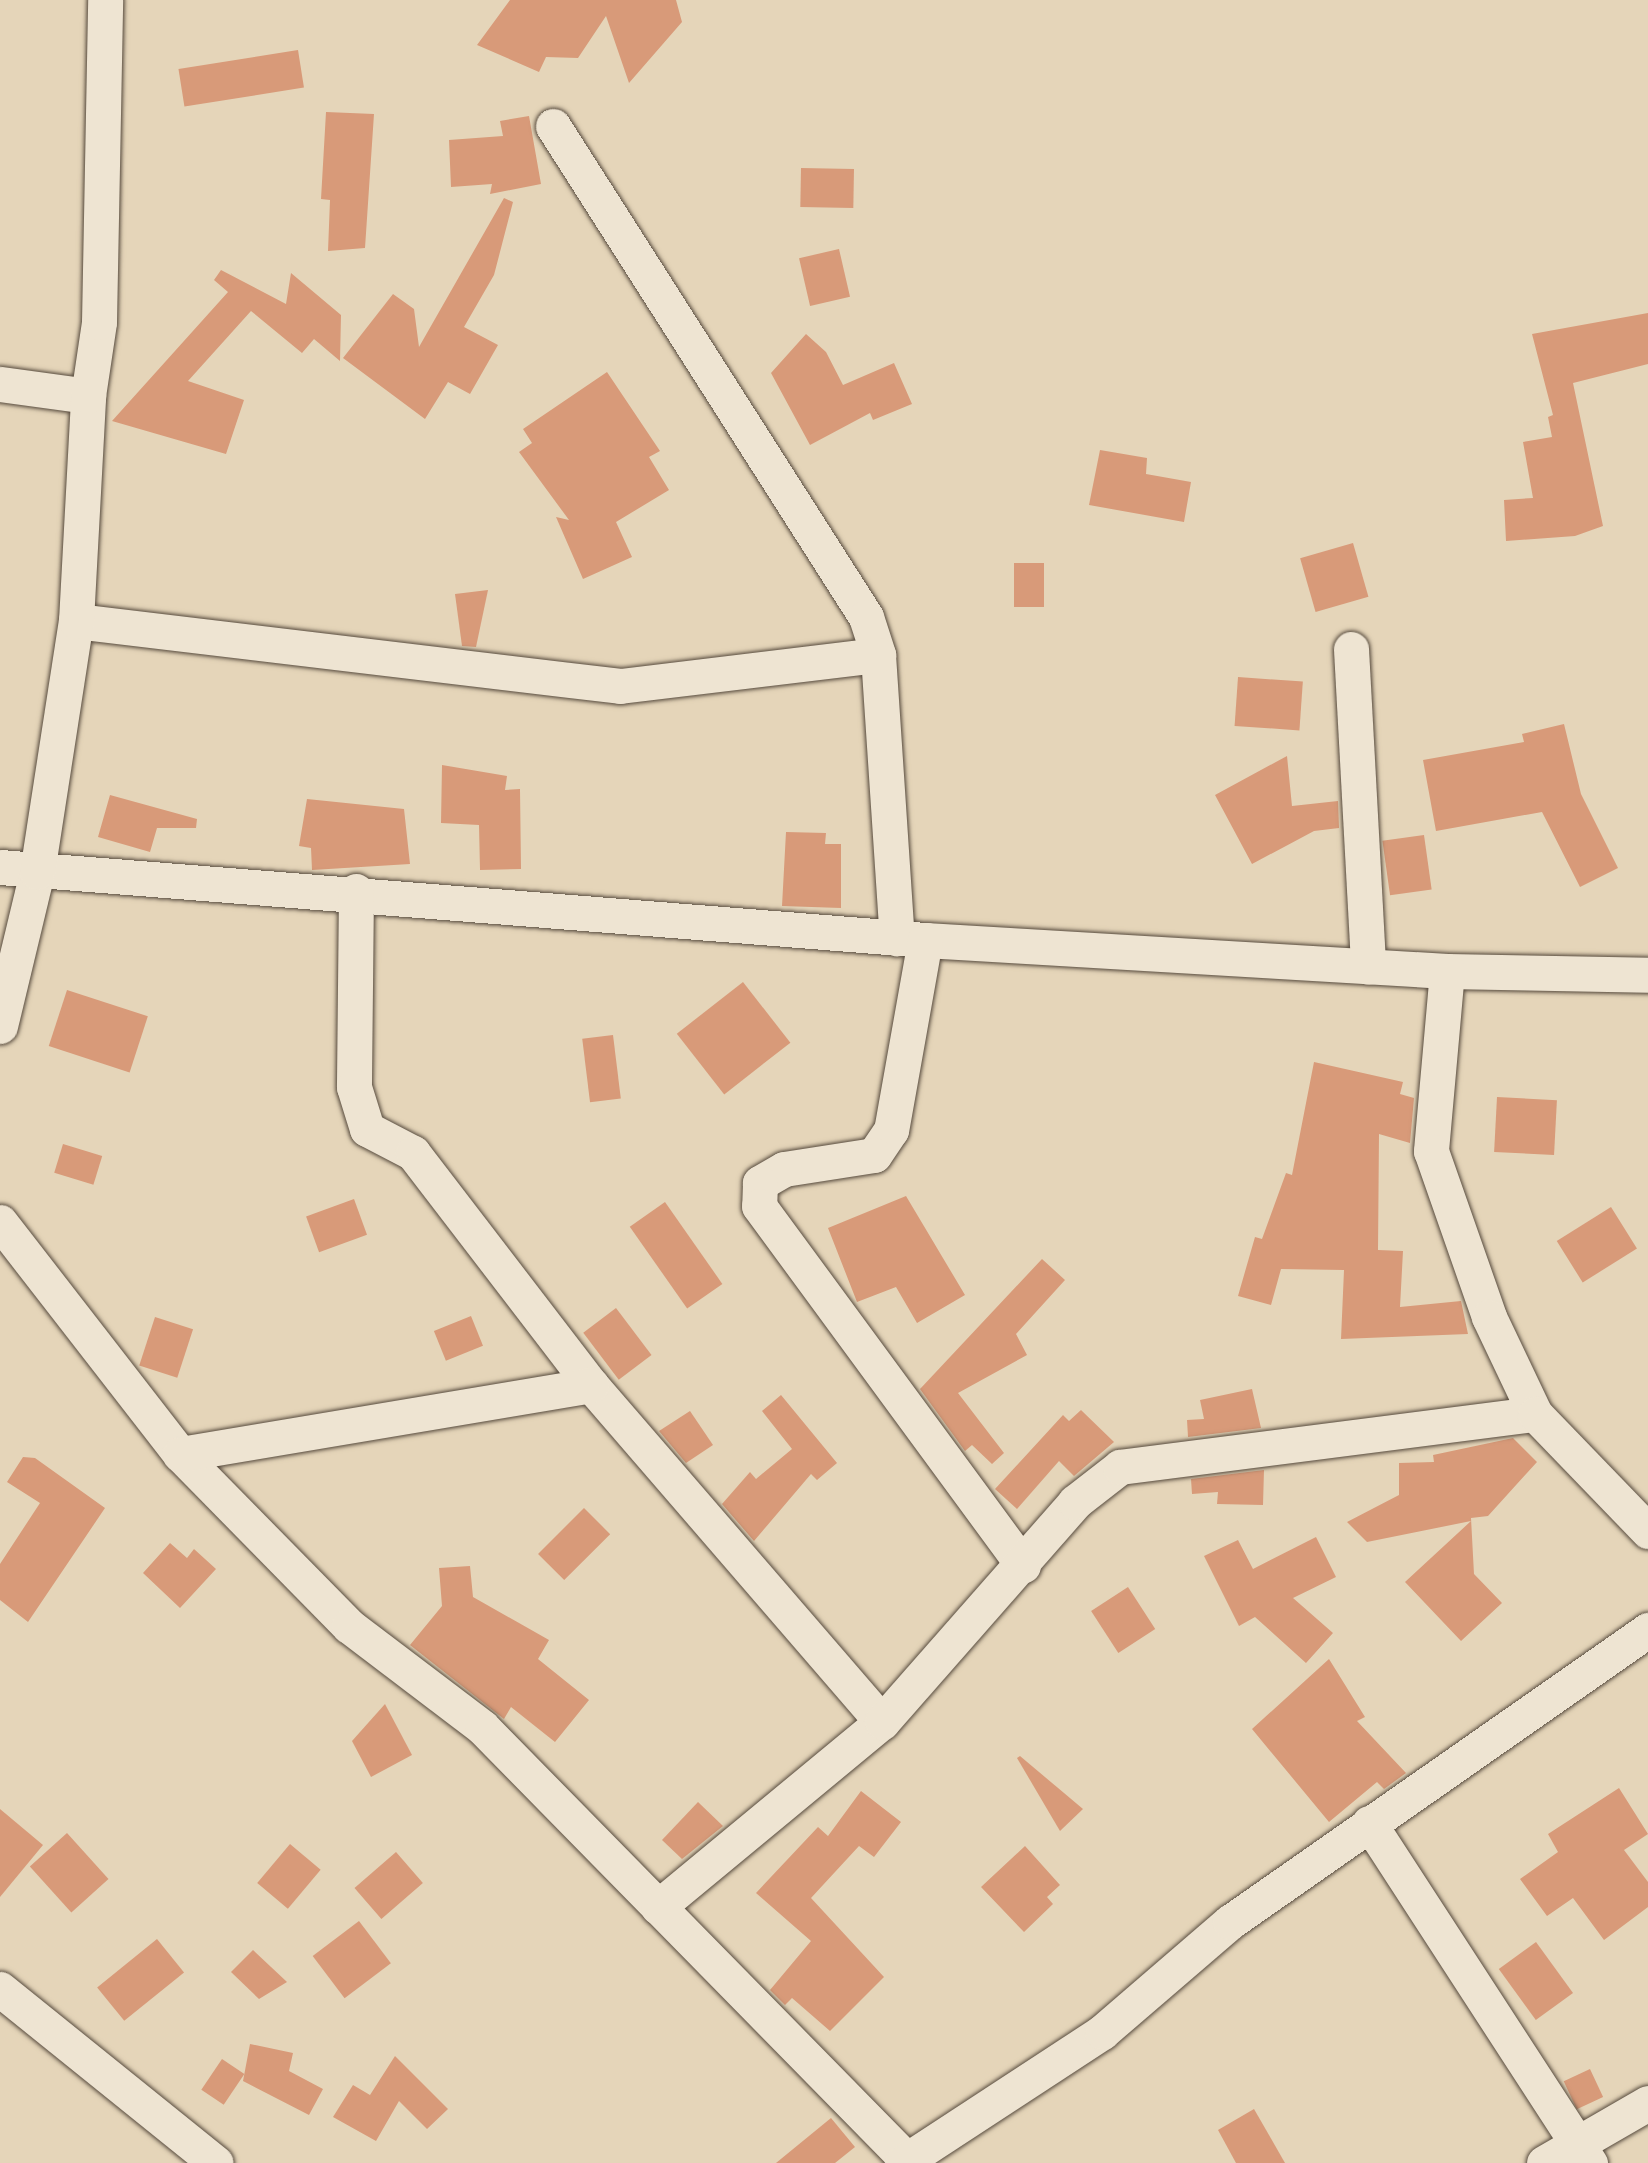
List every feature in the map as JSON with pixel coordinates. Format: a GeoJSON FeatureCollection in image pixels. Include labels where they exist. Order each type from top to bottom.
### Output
{"type":"FeatureCollection","features":[{"type":"Feature","properties":{"kind":"street"},"geometry":{"type":"LineString","coordinates":[[0,1026],[38,872],[76,621],[88,396],[99,322],[106,0]]}},
{"type":"Feature","properties":{"kind":"street"},"geometry":{"type":"LineString","coordinates":[[554,126],[866,617],[878,655],[911,939],[891,1130],[874,1155],[784,1169],[760,1183],[758,1206],[1022,1566]]}},
{"type":"Feature","properties":{"kind":"street"},"geometry":{"type":"LineString","coordinates":[[0,384],[88,396]]}},
{"type":"Feature","properties":{"kind":"street"},"geometry":{"type":"LineString","coordinates":[[76,621],[620,686],[878,655]]}},
{"type":"Feature","properties":{"kind":"street"},"geometry":{"type":"LineString","coordinates":[[1351,649],[1368,967]]}},
{"type":"Feature","properties":{"kind":"street"},"geometry":{"type":"LineString","coordinates":[[0,867],[356,890],[911,939],[1446,971],[1648,975]]}},
{"type":"Feature","properties":{"kind":"street"},"geometry":{"type":"LineString","coordinates":[[356,890],[354,1087],[367,1128],[413,1153],[591,1385],[882,1722]]}},
{"type":"Feature","properties":{"kind":"street"},"geometry":{"type":"LineString","coordinates":[[1446,971],[1431,1151],[1490,1317],[1535,1414],[1648,1531]]}},
{"type":"Feature","properties":{"kind":"street"},"geometry":{"type":"LineString","coordinates":[[0,1222],[180,1454],[349,1626],[482,1727],[906,2162],[1102,2032],[1230,1922],[1648,1630]]}},
{"type":"Feature","properties":{"kind":"street"},"geometry":{"type":"LineString","coordinates":[[180,1454],[591,1385]]}},
{"type":"Feature","properties":{"kind":"street"},"geometry":{"type":"LineString","coordinates":[[658,1906],[882,1722],[1075,1502],[1120,1467],[1535,1414]]}},
{"type":"Feature","properties":{"kind":"street"},"geometry":{"type":"LineString","coordinates":[[1370,1823],[1584,2151]]}},
{"type":"Feature","properties":{"kind":"street"},"geometry":{"type":"LineString","coordinates":[[0,1989],[216,2163]]}},
{"type":"Feature","properties":{"kind":"street"},"geometry":{"type":"LineString","coordinates":[[1544,2163],[1584,2151],[1648,2104]]}},
{"type":"Feature","properties":{"kind":"building"},"geometry":{"type":"Polygon","coordinates":[[[510,0],[676,0],[682,22],[629,83],[606,16],[578,58],[546,57],[539,72],[477,45],[510,0]]]}},
{"type":"Feature","properties":{"kind":"building"},"geometry":{"type":"Polygon","coordinates":[[[298,50],[304,88],[184,106],[178,69],[298,50]]]}},
{"type":"Feature","properties":{"kind":"building"},"geometry":{"type":"Polygon","coordinates":[[[326,112],[374,114],[365,248],[328,251],[330,200],[321,199],[326,112]]]}},
{"type":"Feature","properties":{"kind":"building"},"geometry":{"type":"Polygon","coordinates":[[[529,116],[541,184],[490,194],[492,184],[451,187],[449,140],[503,136],[500,121],[529,116]]]}},
{"type":"Feature","properties":{"kind":"building"},"geometry":{"type":"Polygon","coordinates":[[[801,168],[854,169],[853,208],[800,207],[801,168]]]}},
{"type":"Feature","properties":{"kind":"building"},"geometry":{"type":"Polygon","coordinates":[[[504,198],[513,202],[494,275],[464,327],[498,345],[470,394],[448,382],[425,419],[343,358],[393,294],[414,309],[419,347],[504,198]]]}},
{"type":"Feature","properties":{"kind":"building"},"geometry":{"type":"Polygon","coordinates":[[[839,249],[850,297],[810,306],[799,258],[839,249]]]}},
{"type":"Feature","properties":{"kind":"building"},"geometry":{"type":"Polygon","coordinates":[[[221,270],[286,304],[291,273],[341,315],[340,361],[314,339],[302,353],[251,311],[188,381],[244,400],[226,454],[112,421],[228,292],[214,280],[221,270]]]}},
{"type":"Feature","properties":{"kind":"building"},"geometry":{"type":"Polygon","coordinates":[[[1648,313],[1648,364],[1573,383],[1603,526],[1575,536],[1506,541],[1504,500],[1533,498],[1523,442],[1552,437],[1548,417],[1553,415],[1532,334],[1648,313]]]}},
{"type":"Feature","properties":{"kind":"building"},"geometry":{"type":"Polygon","coordinates":[[[806,334],[826,352],[843,385],[894,363],[912,404],[873,420],[870,413],[810,445],[771,373],[806,334]]]}},
{"type":"Feature","properties":{"kind":"building"},"geometry":{"type":"Polygon","coordinates":[[[607,372],[660,451],[649,457],[669,490],[616,522],[632,557],[583,579],[556,517],[569,520],[519,452],[532,443],[523,429],[607,372]]]}},
{"type":"Feature","properties":{"kind":"building"},"geometry":{"type":"Polygon","coordinates":[[[1100,450],[1147,458],[1146,474],[1191,482],[1184,522],[1089,505],[1100,450]]]}},
{"type":"Feature","properties":{"kind":"building"},"geometry":{"type":"Polygon","coordinates":[[[1353,543],[1368,597],[1316,612],[1300,558],[1353,543]]]}},
{"type":"Feature","properties":{"kind":"building"},"geometry":{"type":"Polygon","coordinates":[[[1014,563],[1044,563],[1044,607],[1014,607],[1014,563]]]}},
{"type":"Feature","properties":{"kind":"building"},"geometry":{"type":"Polygon","coordinates":[[[488,590],[476,647],[462,646],[455,594],[488,590]]]}},
{"type":"Feature","properties":{"kind":"building"},"geometry":{"type":"Polygon","coordinates":[[[1238,677],[1303,682],[1299,730],[1235,726],[1238,677]]]}},
{"type":"Feature","properties":{"kind":"building"},"geometry":{"type":"Polygon","coordinates":[[[1564,724],[1581,794],[1618,868],[1580,887],[1542,812],[1436,831],[1423,760],[1524,742],[1522,734],[1564,724]]]}},
{"type":"Feature","properties":{"kind":"building"},"geometry":{"type":"Polygon","coordinates":[[[1287,756],[1292,806],[1338,801],[1339,828],[1314,831],[1252,864],[1215,795],[1287,756]]]}},
{"type":"Feature","properties":{"kind":"building"},"geometry":{"type":"Polygon","coordinates":[[[442,765],[507,776],[505,790],[520,789],[521,869],[480,870],[479,825],[441,823],[442,765]]]}},
{"type":"Feature","properties":{"kind":"building"},"geometry":{"type":"Polygon","coordinates":[[[110,795],[197,819],[196,828],[157,828],[150,852],[98,837],[110,795]]]}},
{"type":"Feature","properties":{"kind":"building"},"geometry":{"type":"Polygon","coordinates":[[[307,799],[404,809],[410,864],[312,870],[311,848],[299,846],[307,799]]]}},
{"type":"Feature","properties":{"kind":"building"},"geometry":{"type":"Polygon","coordinates":[[[786,832],[826,833],[825,844],[841,844],[841,908],[782,906],[786,832]]]}},
{"type":"Feature","properties":{"kind":"building"},"geometry":{"type":"Polygon","coordinates":[[[1424,835],[1432,889],[1390,895],[1382,841],[1424,835]]]}},
{"type":"Feature","properties":{"kind":"building"},"geometry":{"type":"Polygon","coordinates":[[[743,982],[790,1043],[724,1094],[677,1034],[743,982]]]}},
{"type":"Feature","properties":{"kind":"building"},"geometry":{"type":"Polygon","coordinates":[[[67,990],[148,1016],[130,1072],[49,1046],[67,990]]]}},
{"type":"Feature","properties":{"kind":"building"},"geometry":{"type":"Polygon","coordinates":[[[613,1035],[621,1099],[590,1102],[582,1039],[613,1035]]]}},
{"type":"Feature","properties":{"kind":"building"},"geometry":{"type":"Polygon","coordinates":[[[1314,1062],[1403,1082],[1400,1094],[1414,1098],[1410,1143],[1379,1134],[1378,1250],[1403,1251],[1400,1307],[1461,1301],[1468,1334],[1341,1339],[1344,1270],[1281,1269],[1271,1305],[1238,1296],[1255,1237],[1262,1239],[1286,1173],[1292,1175],[1314,1062]]]}},
{"type":"Feature","properties":{"kind":"building"},"geometry":{"type":"Polygon","coordinates":[[[1497,1097],[1557,1100],[1554,1155],[1494,1152],[1497,1097]]]}},
{"type":"Feature","properties":{"kind":"building"},"geometry":{"type":"Polygon","coordinates":[[[63,1144],[102,1156],[93,1185],[54,1173],[63,1144]]]}},
{"type":"Feature","properties":{"kind":"building"},"geometry":{"type":"Polygon","coordinates":[[[906,1196],[965,1295],[917,1323],[896,1287],[857,1302],[828,1228],[906,1196]]]}},
{"type":"Feature","properties":{"kind":"building"},"geometry":{"type":"Polygon","coordinates":[[[354,1199],[367,1235],[319,1252],[306,1216],[354,1199]]]}},
{"type":"Feature","properties":{"kind":"building"},"geometry":{"type":"Polygon","coordinates":[[[665,1202],[722,1284],[687,1309],[630,1227],[665,1202]]]}},
{"type":"Feature","properties":{"kind":"building"},"geometry":{"type":"Polygon","coordinates":[[[1611,1207],[1637,1249],[1583,1282],[1557,1241],[1611,1207]]]}},
{"type":"Feature","properties":{"kind":"building"},"geometry":{"type":"Polygon","coordinates":[[[1042,1259],[1065,1280],[1016,1334],[1027,1355],[958,1393],[1004,1453],[992,1464],[972,1445],[965,1451],[920,1389],[1042,1259]]]}},
{"type":"Feature","properties":{"kind":"building"},"geometry":{"type":"Polygon","coordinates":[[[616,1308],[652,1355],[619,1380],[583,1333],[616,1308]]]}},
{"type":"Feature","properties":{"kind":"building"},"geometry":{"type":"Polygon","coordinates":[[[471,1316],[483,1346],[446,1361],[434,1331],[471,1316]]]}},
{"type":"Feature","properties":{"kind":"building"},"geometry":{"type":"Polygon","coordinates":[[[155,1317],[193,1329],[177,1378],[139,1366],[155,1317]]]}},
{"type":"Feature","properties":{"kind":"building"},"geometry":{"type":"Polygon","coordinates":[[[1252,1389],[1261,1428],[1188,1437],[1187,1420],[1204,1419],[1200,1400],[1252,1389]]]}},
{"type":"Feature","properties":{"kind":"building"},"geometry":{"type":"Polygon","coordinates":[[[781,1395],[837,1463],[817,1480],[811,1474],[754,1541],[722,1504],[750,1472],[756,1479],[792,1449],[762,1411],[781,1395]]]}},
{"type":"Feature","properties":{"kind":"building"},"geometry":{"type":"Polygon","coordinates":[[[1081,1410],[1114,1442],[1074,1476],[1059,1461],[1017,1509],[995,1489],[1063,1415],[1069,1421],[1081,1410]]]}},
{"type":"Feature","properties":{"kind":"building"},"geometry":{"type":"Polygon","coordinates":[[[690,1411],[713,1445],[686,1463],[659,1431],[690,1411]]]}},
{"type":"Feature","properties":{"kind":"building"},"geometry":{"type":"Polygon","coordinates":[[[1513,1438],[1537,1462],[1488,1516],[1471,1518],[1474,1574],[1502,1603],[1461,1641],[1405,1582],[1471,1521],[1367,1542],[1347,1522],[1399,1495],[1399,1463],[1434,1462],[1433,1455],[1513,1438]]]}},
{"type":"Feature","properties":{"kind":"building"},"geometry":{"type":"Polygon","coordinates":[[[23,1457],[35,1458],[105,1508],[28,1622],[0,1600],[0,1564],[40,1503],[7,1482],[23,1457]]]}},
{"type":"Feature","properties":{"kind":"building"},"geometry":{"type":"Polygon","coordinates":[[[1264,1470],[1263,1505],[1217,1504],[1218,1492],[1192,1494],[1191,1479],[1264,1470]]]}},
{"type":"Feature","properties":{"kind":"building"},"geometry":{"type":"Polygon","coordinates":[[[584,1508],[610,1534],[564,1580],[538,1554],[584,1508]]]}},
{"type":"Feature","properties":{"kind":"building"},"geometry":{"type":"Polygon","coordinates":[[[1316,1537],[1336,1577],[1293,1598],[1333,1633],[1306,1663],[1255,1617],[1239,1626],[1204,1556],[1238,1540],[1253,1569],[1316,1537]]]}},
{"type":"Feature","properties":{"kind":"building"},"geometry":{"type":"Polygon","coordinates":[[[170,1543],[187,1558],[194,1549],[216,1569],[180,1608],[143,1573],[170,1543]]]}},
{"type":"Feature","properties":{"kind":"building"},"geometry":{"type":"Polygon","coordinates":[[[470,1566],[473,1597],[549,1640],[538,1659],[589,1700],[555,1742],[511,1707],[504,1719],[410,1645],[442,1606],[439,1568],[470,1566]]]}},
{"type":"Feature","properties":{"kind":"building"},"geometry":{"type":"Polygon","coordinates":[[[1128,1587],[1155,1629],[1118,1653],[1091,1611],[1128,1587]]]}},
{"type":"Feature","properties":{"kind":"building"},"geometry":{"type":"Polygon","coordinates":[[[1329,1659],[1365,1717],[1357,1721],[1406,1773],[1384,1789],[1377,1782],[1329,1822],[1252,1729],[1329,1659]]]}},
{"type":"Feature","properties":{"kind":"building"},"geometry":{"type":"Polygon","coordinates":[[[385,1704],[412,1755],[371,1777],[352,1741],[385,1704]]]}},
{"type":"Feature","properties":{"kind":"building"},"geometry":{"type":"Polygon","coordinates":[[[1020,1756],[1083,1809],[1060,1831],[1017,1758],[1020,1756]]]}},
{"type":"Feature","properties":{"kind":"building"},"geometry":{"type":"Polygon","coordinates":[[[1619,1788],[1648,1834],[1624,1850],[1648,1882],[1648,1907],[1604,1940],[1573,1898],[1547,1916],[1520,1879],[1558,1852],[1548,1834],[1619,1788]]]}},
{"type":"Feature","properties":{"kind":"building"},"geometry":{"type":"Polygon","coordinates":[[[861,1791],[901,1822],[874,1857],[859,1846],[811,1898],[884,1977],[830,2031],[792,1998],[785,2005],[770,1990],[811,1941],[756,1893],[818,1827],[828,1836],[861,1791]]]}},
{"type":"Feature","properties":{"kind":"building"},"geometry":{"type":"Polygon","coordinates":[[[698,1802],[723,1826],[682,1859],[662,1840],[698,1802]]]}},
{"type":"Feature","properties":{"kind":"building"},"geometry":{"type":"Polygon","coordinates":[[[0,1809],[43,1845],[0,1897],[0,1809]]]}},
{"type":"Feature","properties":{"kind":"building"},"geometry":{"type":"Polygon","coordinates":[[[67,1833],[108,1879],[71,1913],[30,1866],[67,1833]]]}},
{"type":"Feature","properties":{"kind":"building"},"geometry":{"type":"Polygon","coordinates":[[[290,1844],[321,1870],[288,1909],[257,1883],[290,1844]]]}},
{"type":"Feature","properties":{"kind":"building"},"geometry":{"type":"Polygon","coordinates":[[[1025,1846],[1060,1885],[1047,1897],[1053,1904],[1024,1932],[981,1887],[1025,1846]]]}},
{"type":"Feature","properties":{"kind":"building"},"geometry":{"type":"Polygon","coordinates":[[[396,1852],[423,1883],[381,1919],[354,1888],[396,1852]]]}},
{"type":"Feature","properties":{"kind":"building"},"geometry":{"type":"Polygon","coordinates":[[[359,1921],[391,1963],[345,1998],[313,1956],[359,1921]]]}},
{"type":"Feature","properties":{"kind":"building"},"geometry":{"type":"Polygon","coordinates":[[[157,1939],[184,1972],[124,2021],[97,1987],[157,1939]]]}},
{"type":"Feature","properties":{"kind":"building"},"geometry":{"type":"Polygon","coordinates":[[[1536,1942],[1573,1993],[1536,2020],[1499,1969],[1536,1942]]]}},
{"type":"Feature","properties":{"kind":"building"},"geometry":{"type":"Polygon","coordinates":[[[253,1950],[287,1982],[259,1999],[231,1972],[253,1950]]]}},
{"type":"Feature","properties":{"kind":"building"},"geometry":{"type":"Polygon","coordinates":[[[250,2044],[293,2053],[289,2071],[323,2089],[309,2115],[243,2081],[250,2044]]]}},
{"type":"Feature","properties":{"kind":"building"},"geometry":{"type":"Polygon","coordinates":[[[395,2056],[448,2109],[427,2129],[399,2101],[376,2141],[333,2117],[353,2085],[370,2095],[395,2056]]]}},
{"type":"Feature","properties":{"kind":"building"},"geometry":{"type":"Polygon","coordinates":[[[222,2059],[244,2074],[224,2105],[201,2090],[222,2059]]]}},
{"type":"Feature","properties":{"kind":"building"},"geometry":{"type":"Polygon","coordinates":[[[1590,2069],[1603,2097],[1577,2109],[1564,2081],[1590,2069]]]}},
{"type":"Feature","properties":{"kind":"building"},"geometry":{"type":"Polygon","coordinates":[[[1254,2109],[1285,2163],[1236,2163],[1218,2130],[1254,2109]]]}},
{"type":"Feature","properties":{"kind":"building"},"geometry":{"type":"Polygon","coordinates":[[[831,2118],[855,2147],[835,2163],[776,2163],[831,2118]]]}}]}
